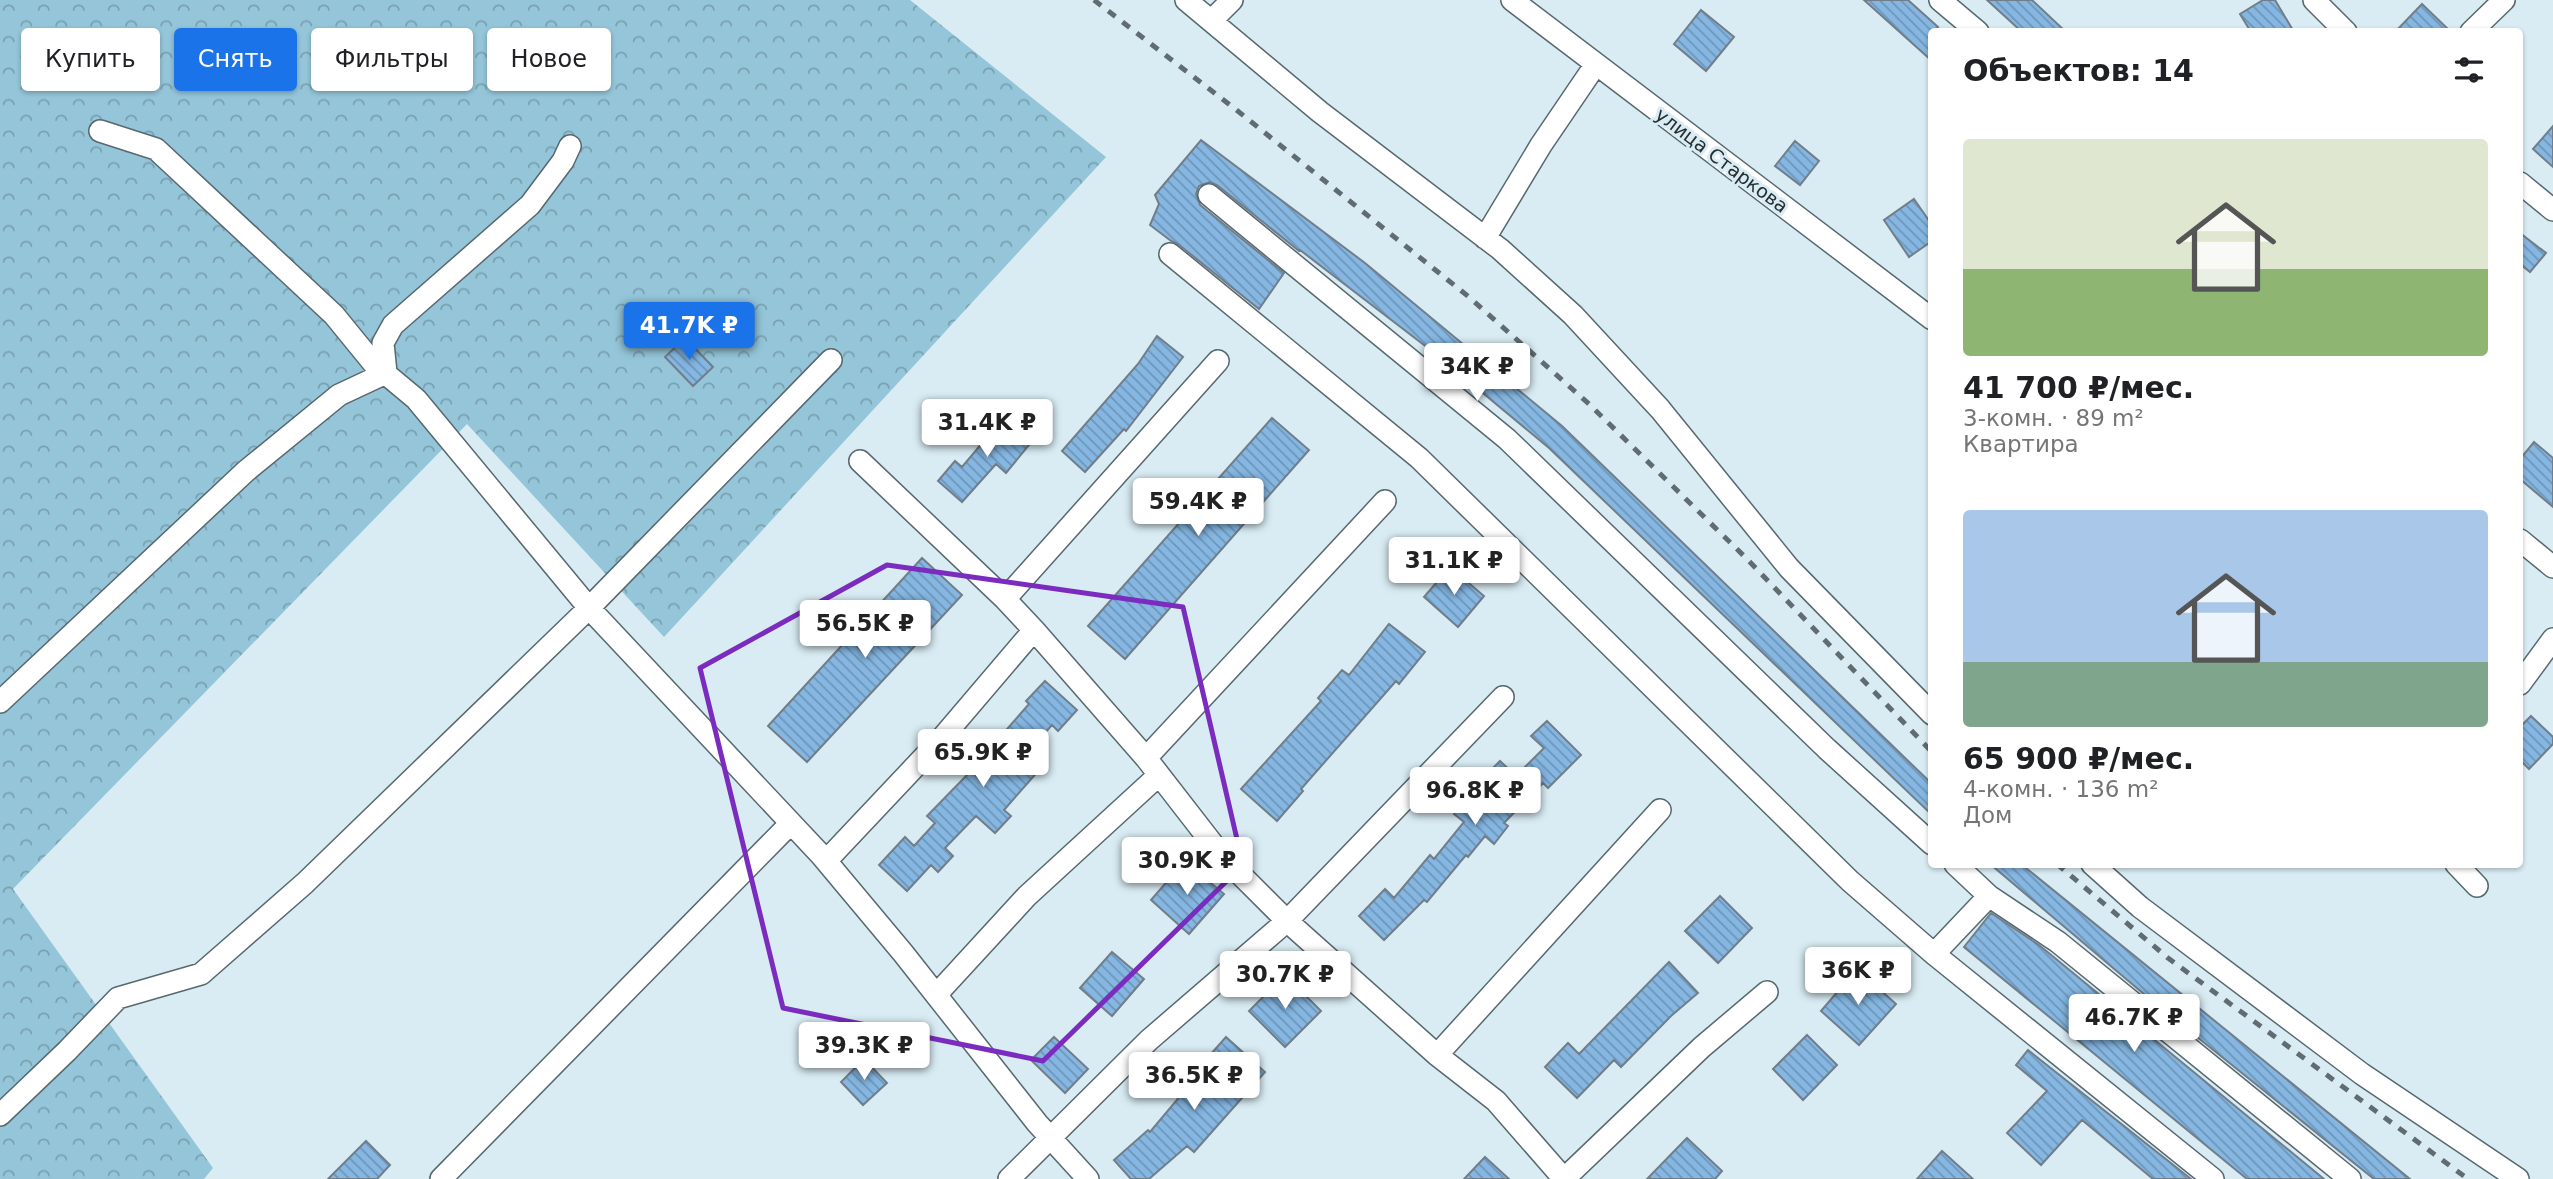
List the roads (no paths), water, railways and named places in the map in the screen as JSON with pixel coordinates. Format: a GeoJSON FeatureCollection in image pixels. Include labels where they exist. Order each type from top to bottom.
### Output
{"type":"FeatureCollection","features":[{"type":"Feature","properties":{"kind":"street"},"geometry":{"type":"LineString","coordinates":[[1186,0],[1320,112],[1485,238],[1573,315],[1660,409],[1789,568],[1928,710]]}},
{"type":"Feature","properties":{"kind":"street"},"geometry":{"type":"LineString","coordinates":[[1211,21],[1232,0]]}},
{"type":"Feature","properties":{"kind":"street","name":"улица Старкова"},"geometry":{"type":"LineString","coordinates":[[1512,0],[1928,316]]}},
{"type":"Feature","properties":{"kind":"street"},"geometry":{"type":"LineString","coordinates":[[1940,0],[1973,28]]}},
{"type":"Feature","properties":{"kind":"street"},"geometry":{"type":"LineString","coordinates":[[2314,0],[2342,28]]}},
{"type":"Feature","properties":{"kind":"street"},"geometry":{"type":"LineString","coordinates":[[2475,28],[2504,0]]}},
{"type":"Feature","properties":{"kind":"street"},"geometry":{"type":"LineString","coordinates":[[1485,238],[1541,145],[1596,64]]}},
{"type":"Feature","properties":{"kind":"street"},"geometry":{"type":"LineString","coordinates":[[100,131],[156,149],[334,315],[374,364],[416,399],[589,608],[824,858],[1051,1139],[1088,1179]]}},
{"type":"Feature","properties":{"kind":"street"},"geometry":{"type":"LineString","coordinates":[[386,373],[383,343],[393,325],[530,205],[563,161],[570,146]]}},
{"type":"Feature","properties":{"kind":"street"},"geometry":{"type":"LineString","coordinates":[[2523,185],[2553,210]]}},
{"type":"Feature","properties":{"kind":"street"},"geometry":{"type":"LineString","coordinates":[[1209,195],[1507,439],[1827,749],[1928,840]]}},
{"type":"Feature","properties":{"kind":"street"},"geometry":{"type":"LineString","coordinates":[[1170,254],[1419,458],[1850,881],[1934,954],[2213,1179]]}},
{"type":"Feature","properties":{"kind":"street"},"geometry":{"type":"LineString","coordinates":[[0,1115],[118,998],[201,974],[305,883],[589,608],[831,360]]}},
{"type":"Feature","properties":{"kind":"street"},"geometry":{"type":"LineString","coordinates":[[1005,599],[1218,361]]}},
{"type":"Feature","properties":{"kind":"street"},"geometry":{"type":"LineString","coordinates":[[0,702],[246,471],[339,395],[386,373]]}},
{"type":"Feature","properties":{"kind":"street"},"geometry":{"type":"LineString","coordinates":[[860,461],[1034,630],[1153,767],[1222,856],[1287,921],[1437,1055],[1496,1101],[1564,1179],[1702,1047],[1767,992]]}},
{"type":"Feature","properties":{"kind":"street"},"geometry":{"type":"LineString","coordinates":[[936,995],[1027,896],[1153,767],[1385,501]]}},
{"type":"Feature","properties":{"kind":"street"},"geometry":{"type":"LineString","coordinates":[[2523,542],[2553,567]]}},
{"type":"Feature","properties":{"kind":"street"},"geometry":{"type":"LineString","coordinates":[[824,858],[942,738],[1034,630]]}},
{"type":"Feature","properties":{"kind":"street"},"geometry":{"type":"LineString","coordinates":[[2523,680],[2553,639]]}},
{"type":"Feature","properties":{"kind":"street"},"geometry":{"type":"LineString","coordinates":[[1009,1179],[1149,1040],[1287,921],[1503,697]]}},
{"type":"Feature","properties":{"kind":"street"},"geometry":{"type":"LineString","coordinates":[[1437,1055],[1660,810]]}},
{"type":"Feature","properties":{"kind":"street"},"geometry":{"type":"LineString","coordinates":[[440,1179],[791,823]]}},
{"type":"Feature","properties":{"kind":"street"},"geometry":{"type":"LineString","coordinates":[[1959,868],[1989,895],[2058,942],[2350,1179]]}},
{"type":"Feature","properties":{"kind":"street"},"geometry":{"type":"LineString","coordinates":[[2096,868],[2140,907],[2351,1065],[2518,1179]]}},
{"type":"Feature","properties":{"kind":"street"},"geometry":{"type":"LineString","coordinates":[[2460,868],[2477,886]]}},
{"type":"Feature","properties":{"kind":"street"},"geometry":{"type":"LineString","coordinates":[[1934,954],[1989,895]]}},
{"type":"Feature","properties":{"kind":"railway"},"geometry":{"type":"LineString","coordinates":[[1094,0],[1234,108],[1469,297],[1589,404],[1746,558],[1928,748]]}},
{"type":"Feature","properties":{"kind":"railway"},"geometry":{"type":"LineString","coordinates":[[2062,868],[2168,958],[2468,1179]]}}]}
